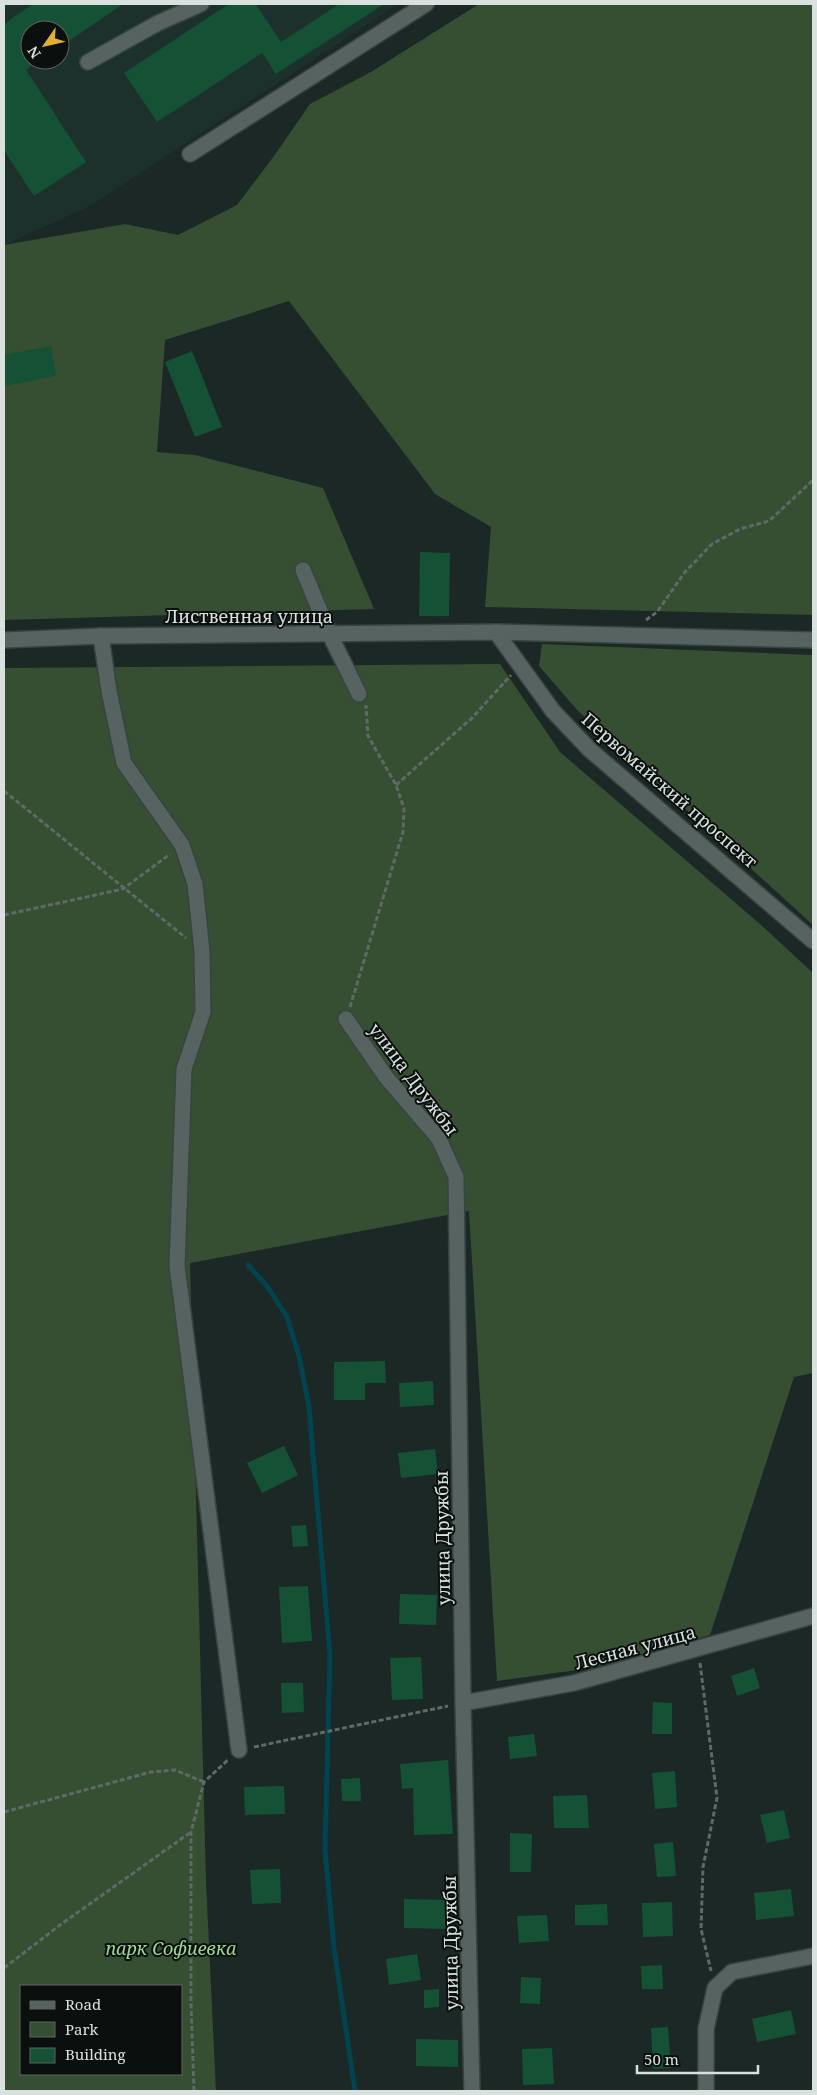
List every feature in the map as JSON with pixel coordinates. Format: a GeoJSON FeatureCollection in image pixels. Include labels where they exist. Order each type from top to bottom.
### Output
{"type":"FeatureCollection","features":[{"type":"Feature","properties":{"kind":"street"},"geometry":{"type":"LineString","coordinates":[[88,62],[158,23],[201,4]]}},
{"type":"Feature","properties":{"kind":"street"},"geometry":{"type":"LineString","coordinates":[[190,154],[426,4]]}},
{"type":"Feature","properties":{"kind":"street"},"geometry":{"type":"LineString","coordinates":[[304,570],[330,635],[358,694]]}},
{"type":"Feature","properties":{"kind":"street","name":"Лиственная улица"},"geometry":{"type":"LineString","coordinates":[[4,640],[101,636],[496,632],[813,640]]}},
{"type":"Feature","properties":{"kind":"street","name":"Первомайский проспект"},"geometry":{"type":"LineString","coordinates":[[496,632],[552,710],[590,750],[813,941]]}},
{"type":"Feature","properties":{"kind":"street"},"geometry":{"type":"LineString","coordinates":[[101,636],[109,691],[124,763],[182,845],[195,884],[202,951],[203,1012],[184,1069],[178,1266],[239,1750]]}},
{"type":"Feature","properties":{"kind":"street","name":"улица Дружбы"},"geometry":{"type":"LineString","coordinates":[[346,1019],[386,1077],[439,1139],[456,1177],[472,2091]]}},
{"type":"Feature","properties":{"kind":"street","name":"Лесная улица"},"geometry":{"type":"LineString","coordinates":[[464,1703],[574,1683],[698,1650],[813,1616]]}},
{"type":"Feature","properties":{"kind":"street"},"geometry":{"type":"LineString","coordinates":[[706,2091],[706,2029],[715,1988],[732,1972],[813,1956]]}},
{"type":"Feature","properties":{"kind":"path"},"geometry":{"type":"LineString","coordinates":[[643,622],[657,612],[685,572],[712,544],[740,529],[769,521],[813,480]]}},
{"type":"Feature","properties":{"kind":"path"},"geometry":{"type":"LineString","coordinates":[[396,784],[472,718],[520,665]]}},
{"type":"Feature","properties":{"kind":"path"},"geometry":{"type":"LineString","coordinates":[[346,1019],[403,832],[404,808],[396,784],[368,736],[366,705],[358,694]]}},
{"type":"Feature","properties":{"kind":"path"},"geometry":{"type":"LineString","coordinates":[[4,791],[202,951]]}},
{"type":"Feature","properties":{"kind":"path"},"geometry":{"type":"LineString","coordinates":[[4,915],[123,889],[182,845]]}},
{"type":"Feature","properties":{"kind":"path"},"geometry":{"type":"LineString","coordinates":[[698,1650],[717,1798],[703,1867],[701,1929],[715,1988]]}},
{"type":"Feature","properties":{"kind":"path"},"geometry":{"type":"LineString","coordinates":[[194,2091],[191,1993],[191,1832],[204,1782],[239,1750],[464,1703]]}},
{"type":"Feature","properties":{"kind":"path"},"geometry":{"type":"LineString","coordinates":[[4,1812],[151,1772],[175,1770],[204,1782]]}},
{"type":"Feature","properties":{"kind":"path"},"geometry":{"type":"LineString","coordinates":[[4,1968],[60,1925],[191,1832]]}},
{"type":"Feature","properties":{"kind":"shaded area"},"geometry":{"type":"Polygon","coordinates":[[[4,4],[398,4],[90,206],[4,245],[4,4]]]}},
{"type":"Feature","properties":{"kind":"green space"},"geometry":{"type":"Polygon","coordinates":[[[479,4],[813,4],[813,615],[485,607],[491,527],[435,494],[289,301],[165,340],[157,452],[195,455],[323,488],[374,609],[4,620],[4,245],[125,224],[178,235],[237,205],[310,104],[371,72],[479,4]]]}},
{"type":"Feature","properties":{"kind":"green space"},"geometry":{"type":"Polygon","coordinates":[[[542,644],[813,655],[813,925],[578,711],[539,666],[542,644]]]}},
{"type":"Feature","properties":{"kind":"green space","name":"парк Софиевка"},"geometry":{"type":"Polygon","coordinates":[[[500,664],[560,752],[760,924],[813,973],[813,1373],[794,1377],[710,1635],[592,1668],[497,1681],[469,1211],[190,1263],[206,1882],[216,2091],[4,2091],[4,668],[500,664]]]}},
{"type":"Feature","properties":{"kind":"building"},"geometry":{"type":"Polygon","coordinates":[[[33,4],[123,4],[70,40],[70,20],[20,20],[20,70],[26,70],[86,162],[34,196],[4,150],[4,24],[33,4]]]}},
{"type":"Feature","properties":{"kind":"building"},"geometry":{"type":"Polygon","coordinates":[[[229,4],[256,4],[281,42],[339,4],[384,4],[276,74],[262,53],[157,122],[124,73],[229,4]]]}},
{"type":"Feature","properties":{"kind":"building"},"geometry":{"type":"Polygon","coordinates":[[[51,346],[56,376],[4,386],[4,355],[51,346]]]}},
{"type":"Feature","properties":{"kind":"building"},"geometry":{"type":"Polygon","coordinates":[[[192,351],[222,427],[195,437],[165,362],[192,351]]]}},
{"type":"Feature","properties":{"kind":"building"},"geometry":{"type":"Polygon","coordinates":[[[420,552],[450,553],[449,616],[419,616],[420,552]]]}},
{"type":"Feature","properties":{"kind":"building"},"geometry":{"type":"Polygon","coordinates":[[[385,1361],[386,1383],[365,1383],[365,1400],[334,1400],[334,1362],[385,1361]]]}},
{"type":"Feature","properties":{"kind":"building"},"geometry":{"type":"Polygon","coordinates":[[[433,1381],[434,1405],[400,1407],[399,1383],[433,1381]]]}},
{"type":"Feature","properties":{"kind":"building"},"geometry":{"type":"Polygon","coordinates":[[[284,1446],[298,1475],[262,1493],[247,1463],[284,1446]]]}},
{"type":"Feature","properties":{"kind":"building"},"geometry":{"type":"Polygon","coordinates":[[[435,1449],[438,1474],[401,1478],[398,1453],[435,1449]]]}},
{"type":"Feature","properties":{"kind":"building"},"geometry":{"type":"Polygon","coordinates":[[[306,1525],[308,1546],[293,1547],[291,1526],[306,1525]]]}},
{"type":"Feature","properties":{"kind":"building"},"geometry":{"type":"Polygon","coordinates":[[[308,1586],[312,1641],[282,1643],[279,1587],[308,1586]]]}},
{"type":"Feature","properties":{"kind":"building"},"geometry":{"type":"Polygon","coordinates":[[[400,1594],[437,1595],[436,1625],[399,1624],[400,1594]]]}},
{"type":"Feature","properties":{"kind":"building"},"geometry":{"type":"Polygon","coordinates":[[[421,1657],[423,1699],[392,1700],[390,1658],[421,1657]]]}},
{"type":"Feature","properties":{"kind":"building"},"geometry":{"type":"Polygon","coordinates":[[[754,1668],[760,1688],[737,1696],[731,1676],[754,1668]]]}},
{"type":"Feature","properties":{"kind":"building"},"geometry":{"type":"Polygon","coordinates":[[[281,1683],[303,1683],[304,1712],[282,1713],[281,1683]]]}},
{"type":"Feature","properties":{"kind":"building"},"geometry":{"type":"Polygon","coordinates":[[[653,1702],[672,1703],[672,1734],[652,1734],[653,1702]]]}},
{"type":"Feature","properties":{"kind":"building"},"geometry":{"type":"Polygon","coordinates":[[[534,1734],[537,1756],[510,1759],[508,1737],[534,1734]]]}},
{"type":"Feature","properties":{"kind":"building"},"geometry":{"type":"Polygon","coordinates":[[[448,1760],[453,1834],[414,1835],[413,1788],[402,1789],[400,1764],[448,1760]]]}},
{"type":"Feature","properties":{"kind":"building"},"geometry":{"type":"Polygon","coordinates":[[[675,1771],[677,1807],[655,1809],[652,1773],[675,1771]]]}},
{"type":"Feature","properties":{"kind":"building"},"geometry":{"type":"Polygon","coordinates":[[[360,1778],[361,1801],[342,1801],[341,1779],[360,1778]]]}},
{"type":"Feature","properties":{"kind":"building"},"geometry":{"type":"Polygon","coordinates":[[[284,1786],[285,1814],[245,1815],[244,1787],[284,1786]]]}},
{"type":"Feature","properties":{"kind":"building"},"geometry":{"type":"Polygon","coordinates":[[[587,1795],[589,1828],[554,1828],[553,1796],[587,1795]]]}},
{"type":"Feature","properties":{"kind":"building"},"geometry":{"type":"Polygon","coordinates":[[[784,1810],[790,1838],[767,1843],[760,1815],[784,1810]]]}},
{"type":"Feature","properties":{"kind":"building"},"geometry":{"type":"Polygon","coordinates":[[[510,1833],[532,1834],[531,1872],[510,1872],[510,1833]]]}},
{"type":"Feature","properties":{"kind":"building"},"geometry":{"type":"Polygon","coordinates":[[[673,1842],[676,1876],[657,1877],[654,1844],[673,1842]]]}},
{"type":"Feature","properties":{"kind":"building"},"geometry":{"type":"Polygon","coordinates":[[[280,1869],[281,1903],[252,1904],[250,1870],[280,1869]]]}},
{"type":"Feature","properties":{"kind":"building"},"geometry":{"type":"Polygon","coordinates":[[[791,1889],[794,1916],[756,1920],[754,1893],[791,1889]]]}},
{"type":"Feature","properties":{"kind":"building"},"geometry":{"type":"Polygon","coordinates":[[[404,1899],[450,1900],[450,1929],[404,1928],[404,1899]]]}},
{"type":"Feature","properties":{"kind":"building"},"geometry":{"type":"Polygon","coordinates":[[[672,1902],[673,1936],[643,1937],[642,1903],[672,1902]]]}},
{"type":"Feature","properties":{"kind":"building"},"geometry":{"type":"Polygon","coordinates":[[[607,1904],[608,1925],[575,1925],[575,1905],[607,1904]]]}},
{"type":"Feature","properties":{"kind":"building"},"geometry":{"type":"Polygon","coordinates":[[[547,1915],[549,1941],[519,1943],[517,1916],[547,1915]]]}},
{"type":"Feature","properties":{"kind":"building"},"geometry":{"type":"Polygon","coordinates":[[[417,1954],[421,1980],[389,1985],[386,1959],[417,1954]]]}},
{"type":"Feature","properties":{"kind":"building"},"geometry":{"type":"Polygon","coordinates":[[[662,1965],[663,1989],[642,1989],[641,1966],[662,1965]]]}},
{"type":"Feature","properties":{"kind":"building"},"geometry":{"type":"Polygon","coordinates":[[[521,1977],[541,1978],[540,2004],[520,2003],[521,1977]]]}},
{"type":"Feature","properties":{"kind":"building"},"geometry":{"type":"Polygon","coordinates":[[[439,1989],[439,2007],[424,2008],[424,1990],[439,1989]]]}},
{"type":"Feature","properties":{"kind":"building"},"geometry":{"type":"Polygon","coordinates":[[[791,2010],[796,2034],[757,2042],[752,2019],[791,2010]]]}},
{"type":"Feature","properties":{"kind":"building"},"geometry":{"type":"Polygon","coordinates":[[[668,2027],[671,2068],[653,2069],[651,2028],[668,2027]]]}},
{"type":"Feature","properties":{"kind":"building"},"geometry":{"type":"Polygon","coordinates":[[[416,2039],[458,2040],[458,2067],[416,2066],[416,2039]]]}},
{"type":"Feature","properties":{"kind":"building"},"geometry":{"type":"Polygon","coordinates":[[[552,2048],[554,2084],[523,2085],[522,2049],[552,2048]]]}},
{"type":"Feature","properties":{"kind":"waterway"},"geometry":{"type":"LineString","coordinates":[[248,1265],[267,1286],[287,1317],[299,1356],[309,1407],[330,1655],[325,1850],[334,1948],[355,2091]]}}]}
